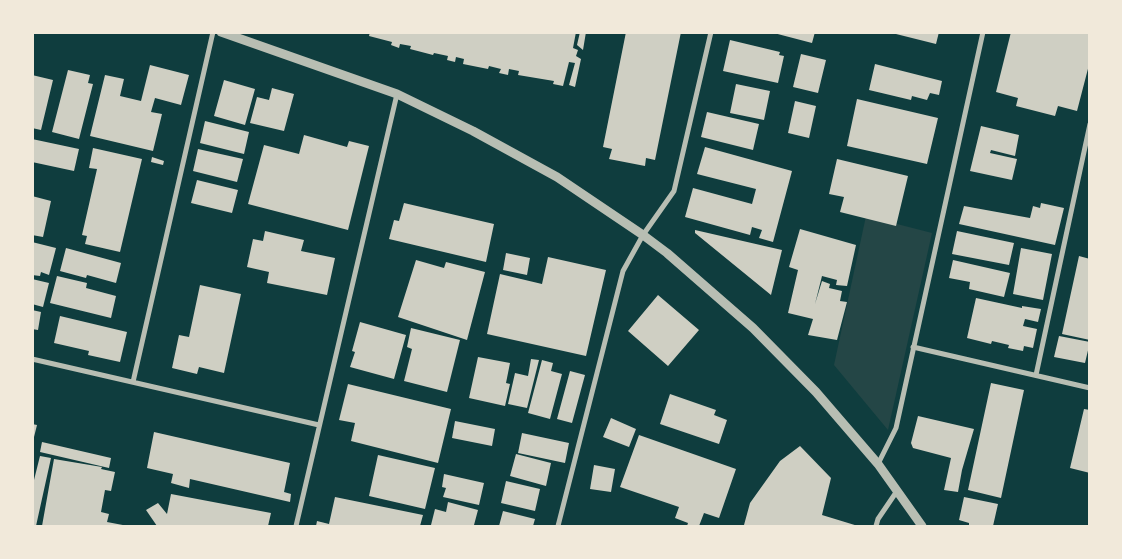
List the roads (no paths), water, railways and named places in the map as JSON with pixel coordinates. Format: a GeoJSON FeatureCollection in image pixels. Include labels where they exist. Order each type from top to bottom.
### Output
{"type":"FeatureCollection","features":[{"type":"Feature","properties":{"kind":"street"},"geometry":{"type":"LineString","coordinates":[[133,382],[213,32]]}},
{"type":"Feature","properties":{"kind":"street"},"geometry":{"type":"LineString","coordinates":[[221,32],[397,94],[473,131],[557,177],[644,235],[753,328],[816,392],[878,464],[922,526]]}},
{"type":"Feature","properties":{"kind":"street"},"geometry":{"type":"LineString","coordinates":[[558,526],[623,271],[644,235],[674,191],[711,32]]}},
{"type":"Feature","properties":{"kind":"street"},"geometry":{"type":"LineString","coordinates":[[878,464],[896,428],[983,32]]}},
{"type":"Feature","properties":{"kind":"street"},"geometry":{"type":"LineString","coordinates":[[296,526],[397,94]]}},
{"type":"Feature","properties":{"kind":"street"},"geometry":{"type":"LineString","coordinates":[[1036,375],[1090,124]]}},
{"type":"Feature","properties":{"kind":"street"},"geometry":{"type":"LineString","coordinates":[[913,347],[1090,388]]}},
{"type":"Feature","properties":{"kind":"street"},"geometry":{"type":"LineString","coordinates":[[32,359],[319,425]]}},
{"type":"Feature","properties":{"kind":"street"},"geometry":{"type":"LineString","coordinates":[[876,526],[878,519],[897,491]]}}]}
